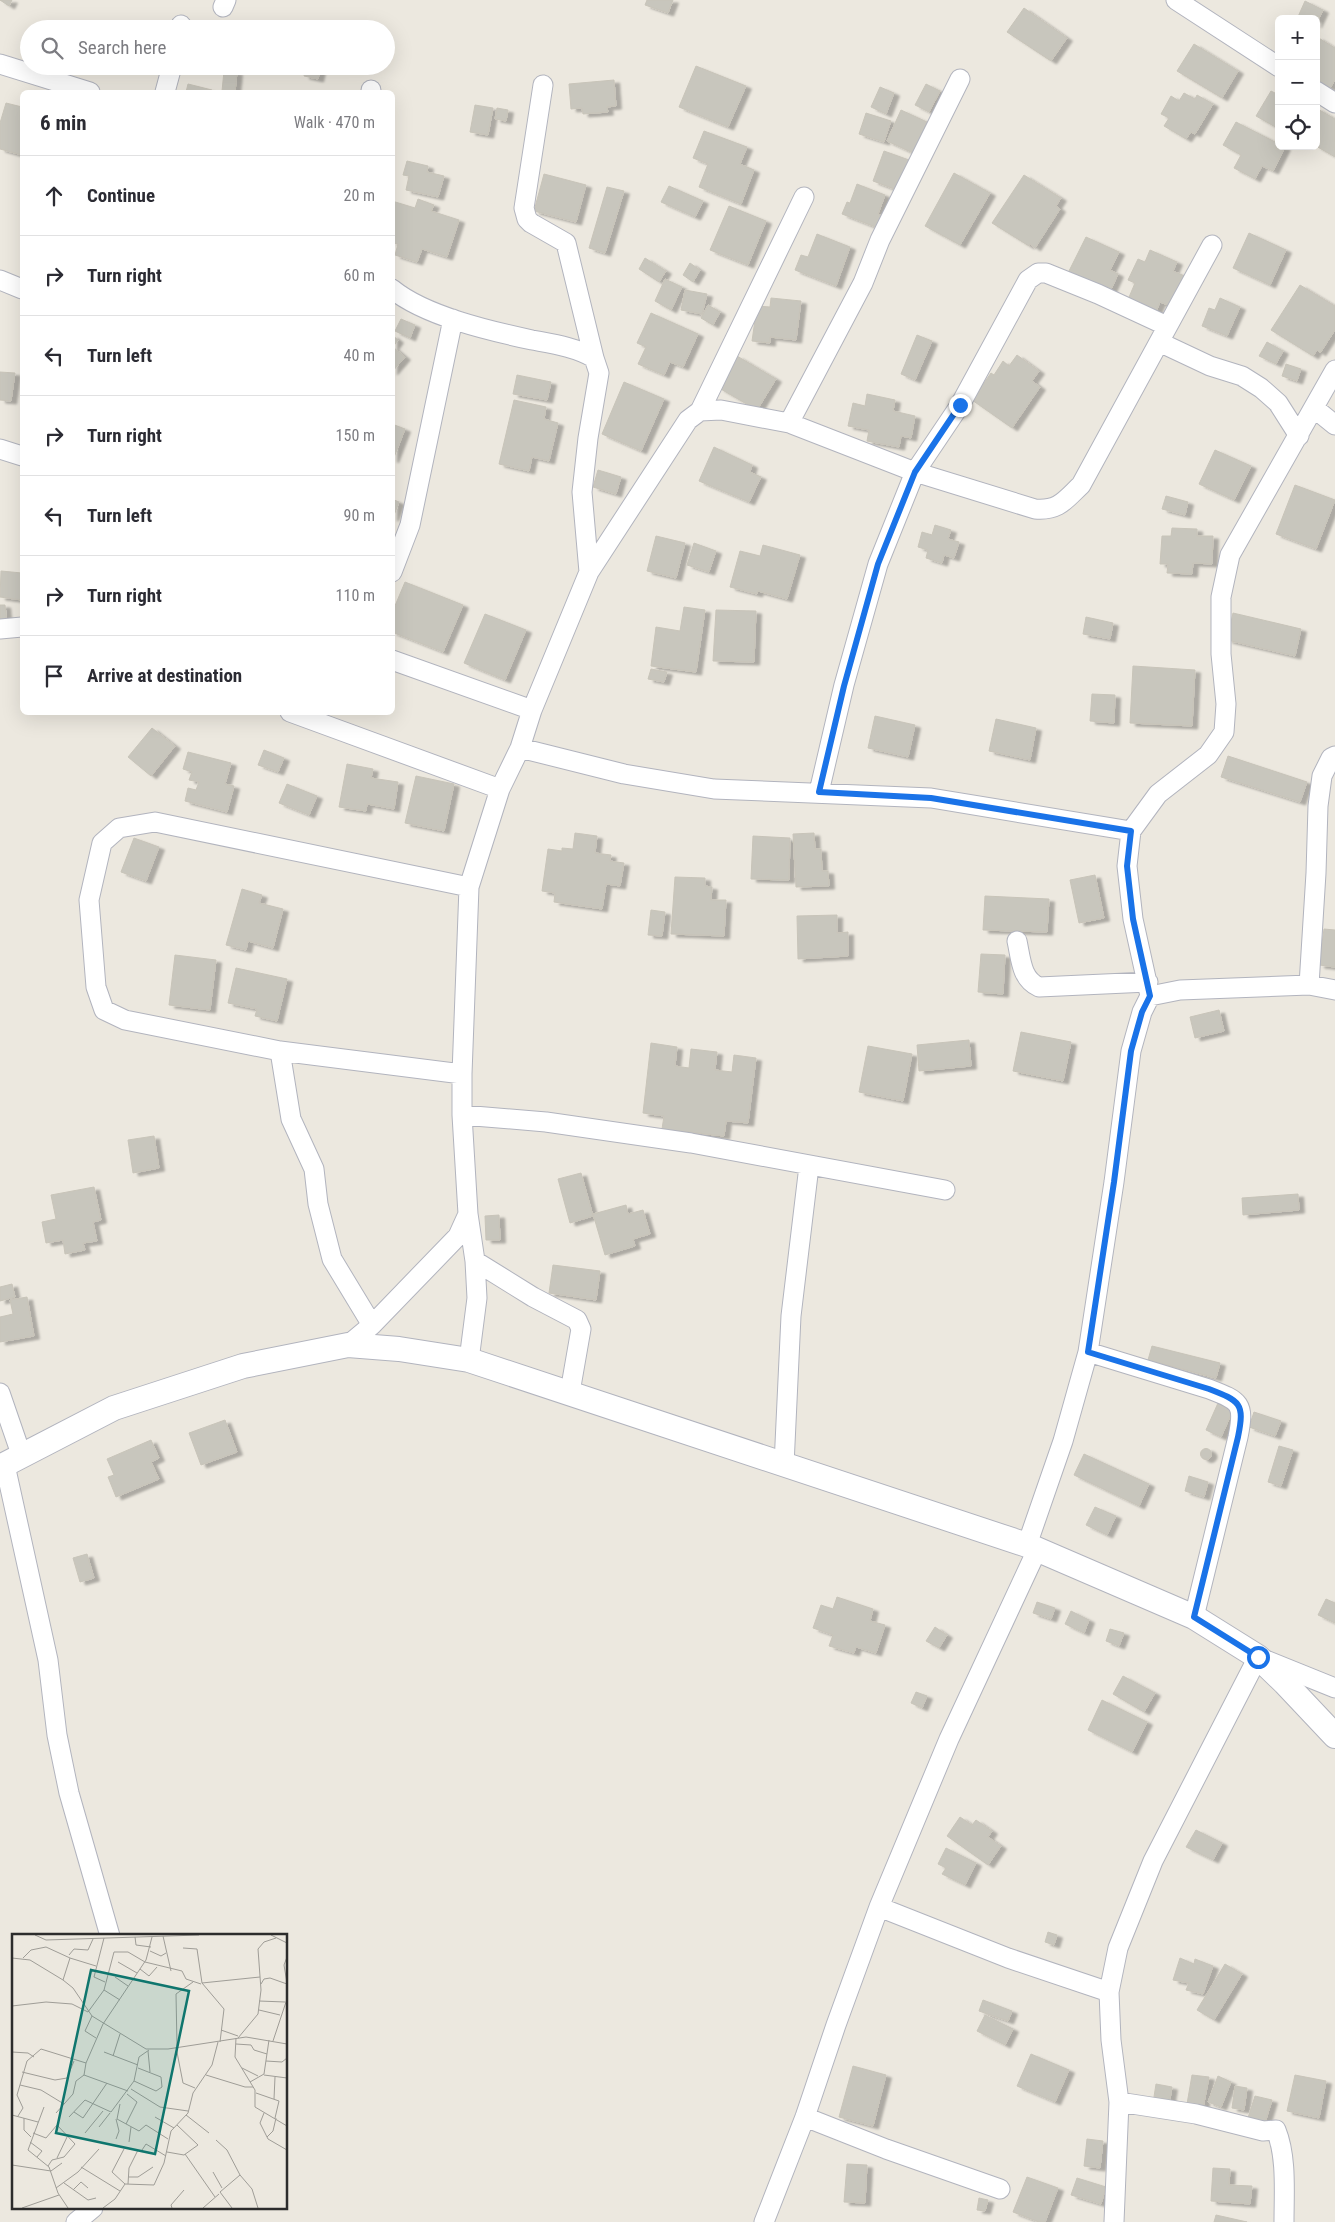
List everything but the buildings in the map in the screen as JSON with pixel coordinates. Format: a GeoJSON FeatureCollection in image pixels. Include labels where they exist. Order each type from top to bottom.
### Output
{"type":"FeatureCollection","features":[{"type":"Feature","properties":{"kind":"street"},"geometry":{"type":"LineString","coordinates":[[1181,2],[1275,64]]}},
{"type":"Feature","properties":{"kind":"street"},"geometry":{"type":"LineString","coordinates":[[0,64],[20,70]]}},
{"type":"Feature","properties":{"kind":"street"},"geometry":{"type":"LineString","coordinates":[[35,75],[84,90]]}},
{"type":"Feature","properties":{"kind":"street"},"geometry":{"type":"LineString","coordinates":[[166,90],[170,75]]}},
{"type":"Feature","properties":{"kind":"street"},"geometry":{"type":"LineString","coordinates":[[789,423],[863,282],[880,240],[960,79]]}},
{"type":"Feature","properties":{"kind":"street"},"geometry":{"type":"LineString","coordinates":[[543,85],[524,208],[527,219],[531,223],[566,243],[599,372],[588,438],[582,492],[589,572]]}},
{"type":"Feature","properties":{"kind":"street"},"geometry":{"type":"LineString","coordinates":[[1320,94],[1335,103]]}},
{"type":"Feature","properties":{"kind":"street"},"geometry":{"type":"LineString","coordinates":[[469,1360],[477,1298],[475,1261],[468,1214],[462,1115],[469,887],[500,789],[520,748],[532,710],[589,572],[688,420],[700,410],[804,197]]}},
{"type":"Feature","properties":{"kind":"street"},"geometry":{"type":"LineString","coordinates":[[700,410],[721,410],[789,423],[915,472],[1035,509],[1046,510],[1058,507],[1081,485],[1212,245]]}},
{"type":"Feature","properties":{"kind":"street"},"geometry":{"type":"LineString","coordinates":[[819,792],[844,686],[878,564],[915,472],[960,405],[1028,280],[1038,273],[1046,273],[1098,294],[1163,334],[1210,366],[1242,376],[1261,388],[1278,403],[1299,436]]}},
{"type":"Feature","properties":{"kind":"street"},"geometry":{"type":"LineString","coordinates":[[0,280],[20,288]]}},
{"type":"Feature","properties":{"kind":"street"},"geometry":{"type":"LineString","coordinates":[[395,291],[404,298],[453,319],[521,338],[582,350],[594,358]]}},
{"type":"Feature","properties":{"kind":"street"},"geometry":{"type":"LineString","coordinates":[[395,564],[410,525],[453,319]]}},
{"type":"Feature","properties":{"kind":"street"},"geometry":{"type":"LineString","coordinates":[[764,2222],[805,2117],[879,1907],[1032,1548],[1088,1352],[1114,1182],[1131,1051],[1149,989],[1133,919],[1127,866],[1131,831],[1158,794],[1208,755],[1224,732],[1226,704],[1221,654],[1221,597],[1230,555],[1335,370]]}},
{"type":"Feature","properties":{"kind":"street"},"geometry":{"type":"LineString","coordinates":[[1314,408],[1335,425]]}},
{"type":"Feature","properties":{"kind":"street"},"geometry":{"type":"LineString","coordinates":[[0,449],[20,455]]}},
{"type":"Feature","properties":{"kind":"street"},"geometry":{"type":"LineString","coordinates":[[0,629],[20,626]]}},
{"type":"Feature","properties":{"kind":"street"},"geometry":{"type":"LineString","coordinates":[[395,661],[532,710]]}},
{"type":"Feature","properties":{"kind":"street"},"geometry":{"type":"LineString","coordinates":[[298,715],[500,789]]}},
{"type":"Feature","properties":{"kind":"street"},"geometry":{"type":"LineString","coordinates":[[520,748],[624,774],[714,789],[931,798],[1131,831]]}},
{"type":"Feature","properties":{"kind":"street"},"geometry":{"type":"LineString","coordinates":[[1309,985],[1318,806],[1322,776],[1331,758],[1335,756]]}},
{"type":"Feature","properties":{"kind":"street"},"geometry":{"type":"LineString","coordinates":[[462,1074],[280,1051],[125,1020],[104,1010],[96,987],[89,900],[102,843],[119,828],[154,822],[469,887]]}},
{"type":"Feature","properties":{"kind":"street"},"geometry":{"type":"LineString","coordinates":[[1017,940],[1026,977],[1030,984],[1039,988],[1180,990],[1309,985],[1335,990]]}},
{"type":"Feature","properties":{"kind":"street"},"geometry":{"type":"LineString","coordinates":[[280,1051],[291,1118],[314,1169],[318,1204],[332,1259],[372,1325]]}},
{"type":"Feature","properties":{"kind":"street"},"geometry":{"type":"LineString","coordinates":[[462,1115],[546,1122],[691,1143],[945,1190]]}},
{"type":"Feature","properties":{"kind":"street"},"geometry":{"type":"LineString","coordinates":[[784,1465],[791,1316],[809,1166]]}},
{"type":"Feature","properties":{"kind":"street"},"geometry":{"type":"LineString","coordinates":[[348,1345],[372,1325],[458,1236],[468,1214]]}},
{"type":"Feature","properties":{"kind":"street"},"geometry":{"type":"LineString","coordinates":[[475,1261],[533,1297],[577,1320],[581,1329],[570,1392]]}},
{"type":"Feature","properties":{"kind":"street"},"geometry":{"type":"LineString","coordinates":[[9,1463],[114,1408],[243,1366],[348,1345],[399,1349],[469,1360],[570,1392],[1032,1548],[1194,1617],[1258,1657],[1335,1688]]}},
{"type":"Feature","properties":{"kind":"street"},"geometry":{"type":"LineString","coordinates":[[1088,1352],[1226,1395],[1240,1406],[1241,1422],[1194,1617]]}},
{"type":"Feature","properties":{"kind":"street"},"geometry":{"type":"LineString","coordinates":[[0,1393],[9,1463],[48,1660],[57,1735],[70,1793],[109,1934]]}},
{"type":"Feature","properties":{"kind":"street"},"geometry":{"type":"LineString","coordinates":[[1258,1657],[1335,1736]]}},
{"type":"Feature","properties":{"kind":"street"},"geometry":{"type":"LineString","coordinates":[[1114,2222],[1119,2102],[1111,2040],[1109,1992],[1118,1948],[1153,1862],[1258,1657]]}},
{"type":"Feature","properties":{"kind":"street"},"geometry":{"type":"LineString","coordinates":[[879,1907],[1008,1958],[1109,1992]]}},
{"type":"Feature","properties":{"kind":"street"},"geometry":{"type":"LineString","coordinates":[[1119,2102],[1196,2114],[1263,2131],[1276,2130],[1280,2139],[1284,2188],[1284,2222]]}},
{"type":"Feature","properties":{"kind":"street"},"geometry":{"type":"LineString","coordinates":[[805,2117],[886,2149],[1000,2189]]}},
{"type":"Feature","properties":{"kind":"street"},"geometry":{"type":"LineString","coordinates":[[76,2222],[91,2210]]}},
{"type":"Feature","properties":{"kind":"route"},"geometry":{"type":"LineString","coordinates":[[960,405],[915,472],[878,564],[844,686],[819,792],[931,798],[1131,831],[1127,866],[1133,919],[1150,996],[1142,1012],[1131,1051],[1114,1182],[1088,1352],[1226,1395],[1240,1406],[1242,1415],[1238,1437],[1194,1617],[1258,1657]]}}]}
